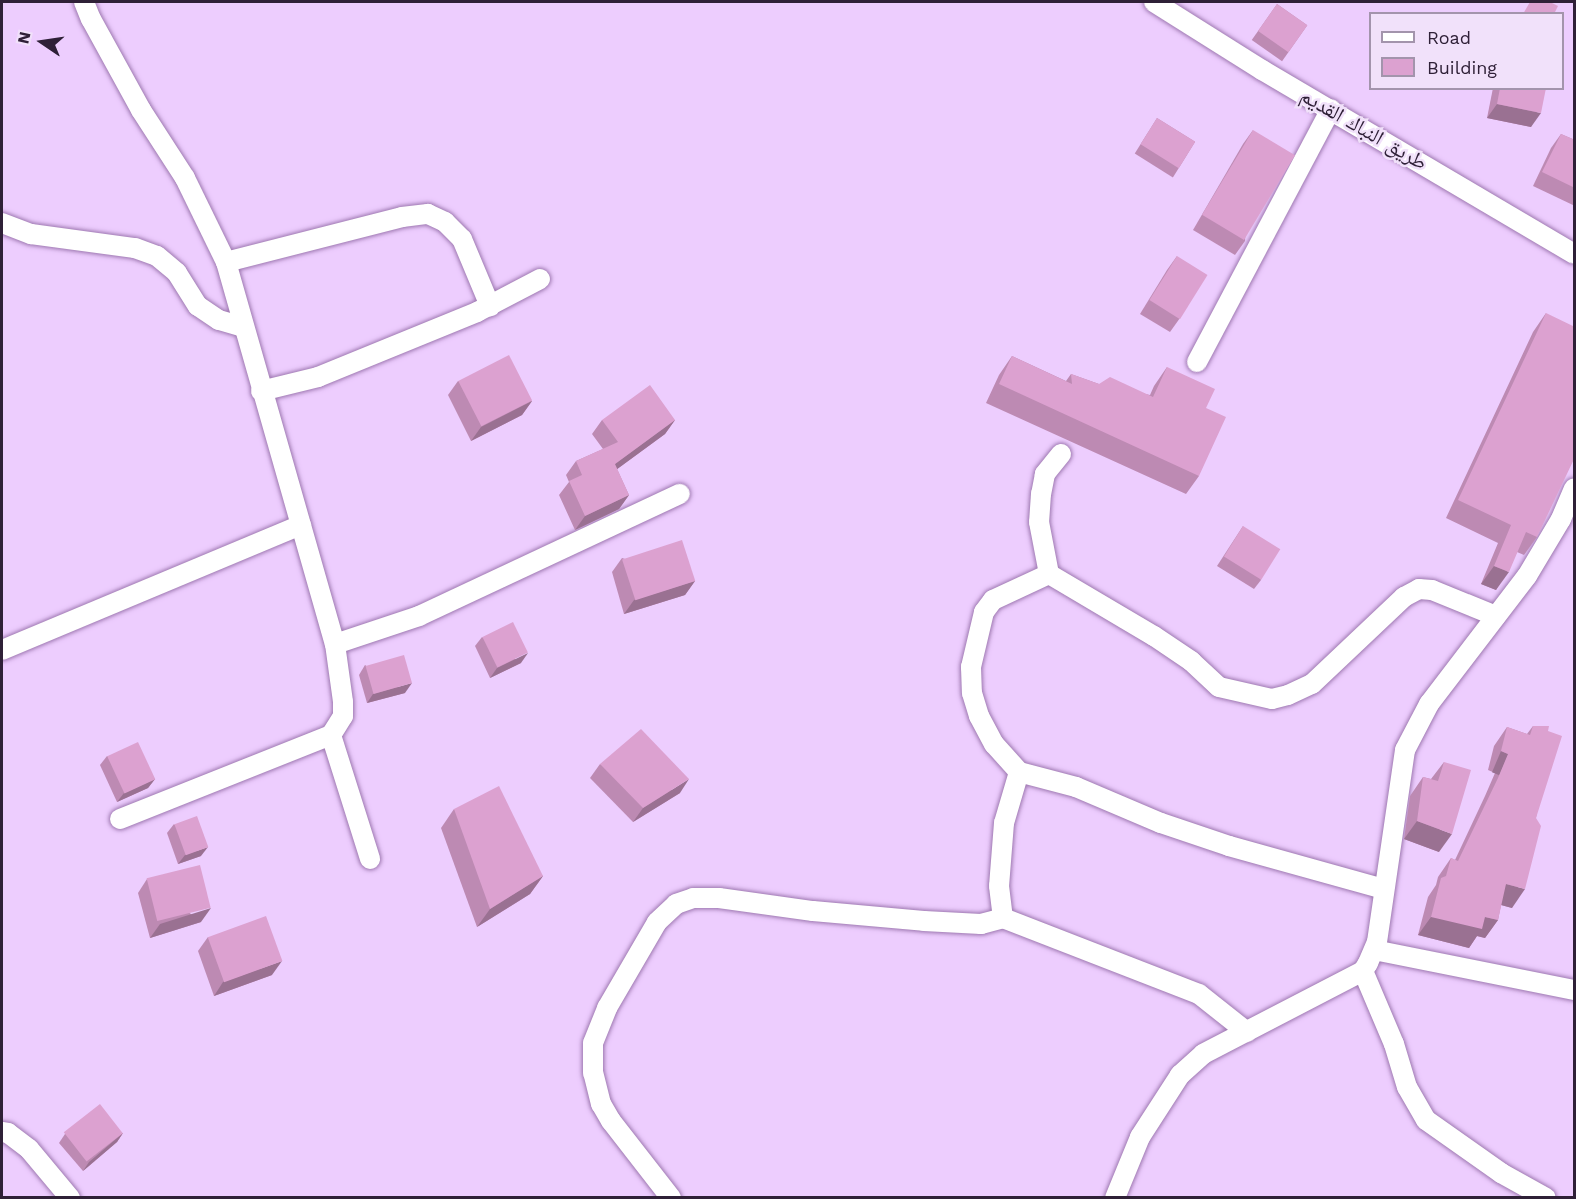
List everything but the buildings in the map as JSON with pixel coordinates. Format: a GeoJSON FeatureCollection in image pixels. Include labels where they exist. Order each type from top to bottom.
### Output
{"type":"FeatureCollection","features":[{"type":"Feature","properties":{"kind":"street"},"geometry":{"type":"LineString","coordinates":[[84,2],[91,20],[141,110],[185,178],[226,262],[335,644],[343,716],[332,735],[120,819]]}},
{"type":"Feature","properties":{"kind":"street","name":"طريق النباك القديم"},"geometry":{"type":"LineString","coordinates":[[1154,2],[1252,64],[1575,254]]}},
{"type":"Feature","properties":{"kind":"street"},"geometry":{"type":"LineString","coordinates":[[1197,362],[1331,110]]}},
{"type":"Feature","properties":{"kind":"street"},"geometry":{"type":"LineString","coordinates":[[226,262],[402,217],[428,214],[445,222],[462,239],[490,306]]}},
{"type":"Feature","properties":{"kind":"street"},"geometry":{"type":"LineString","coordinates":[[2,223],[31,234],[135,248],[157,255],[177,273],[198,306],[219,320],[244,327]]}},
{"type":"Feature","properties":{"kind":"street"},"geometry":{"type":"LineString","coordinates":[[261,391],[318,377],[490,306],[540,279]]}},
{"type":"Feature","properties":{"kind":"street"},"geometry":{"type":"LineString","coordinates":[[1061,454],[1045,474],[1041,494],[1039,522],[1048,574],[1154,636],[1191,661],[1219,687],[1272,699],[1288,695],[1312,684],[1404,597],[1419,589],[1432,590],[1496,616]]}},
{"type":"Feature","properties":{"kind":"street"},"geometry":{"type":"LineString","coordinates":[[1115,1197],[1140,1137],[1180,1074],[1203,1054],[1363,970],[1374,950],[1405,750],[1429,704],[1527,576],[1561,519],[1575,489]]}},
{"type":"Feature","properties":{"kind":"street"},"geometry":{"type":"LineString","coordinates":[[335,644],[419,616],[680,494]]}},
{"type":"Feature","properties":{"kind":"street"},"geometry":{"type":"LineString","coordinates":[[2,650],[301,525]]}},
{"type":"Feature","properties":{"kind":"street"},"geometry":{"type":"LineString","coordinates":[[1048,574],[993,600],[984,612],[971,667],[972,693],[979,716],[994,744],[1018,772],[1076,787],[1161,823],[1229,846],[1384,889]]}},
{"type":"Feature","properties":{"kind":"street"},"geometry":{"type":"LineString","coordinates":[[332,735],[370,859]]}},
{"type":"Feature","properties":{"kind":"street"},"geometry":{"type":"LineString","coordinates":[[1004,918],[999,886],[1004,822],[1018,772]]}},
{"type":"Feature","properties":{"kind":"street"},"geometry":{"type":"LineString","coordinates":[[671,1197],[611,1121],[601,1104],[593,1072],[593,1043],[607,1008],[657,922],[676,904],[693,898],[719,898],[813,911],[924,921],[981,924],[1004,918],[1199,994],[1247,1032]]}},
{"type":"Feature","properties":{"kind":"street"},"geometry":{"type":"LineString","coordinates":[[1374,950],[1575,990]]}},
{"type":"Feature","properties":{"kind":"street"},"geometry":{"type":"LineString","coordinates":[[1363,970],[1394,1044],[1407,1088],[1426,1120],[1501,1173],[1546,1197]]}},
{"type":"Feature","properties":{"kind":"street"},"geometry":{"type":"LineString","coordinates":[[2,1132],[28,1149],[70,1197]]}}]}
